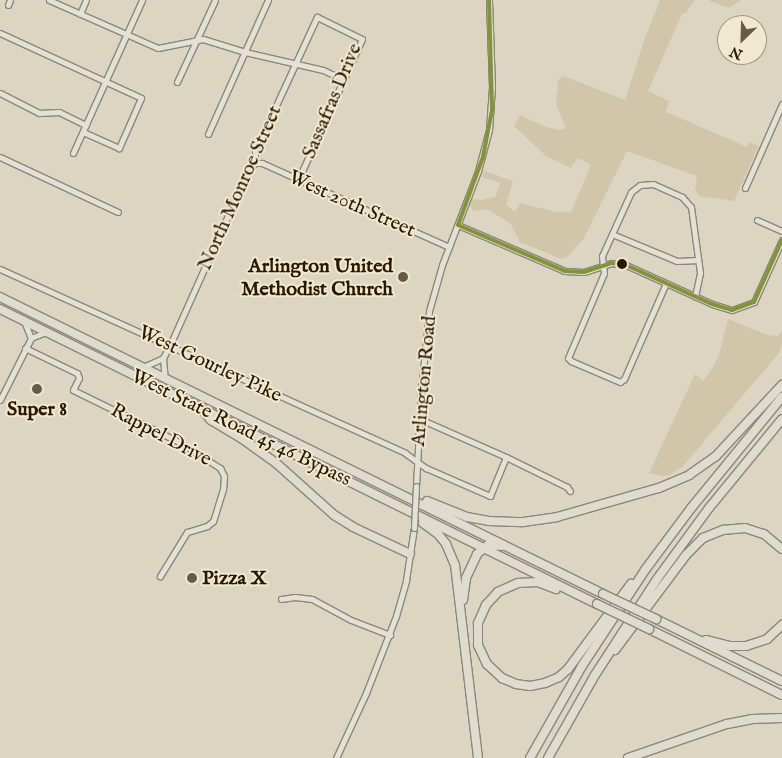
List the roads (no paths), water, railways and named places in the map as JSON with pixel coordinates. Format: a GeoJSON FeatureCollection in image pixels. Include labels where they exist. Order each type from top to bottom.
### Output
{"type":"FeatureCollection","features":[{"type":"Feature","properties":{"kind":"highway","name":"West State Road 45 46 Bypass"},"geometry":{"type":"LineString","coordinates":[[0,297],[358,473]]}},
{"type":"Feature","properties":{"kind":"highway","name":"West State Road 45 46 Bypass"},"geometry":{"type":"LineString","coordinates":[[0,309],[589,600]]}},
{"type":"Feature","properties":{"kind":"highway"},"geometry":{"type":"LineString","coordinates":[[92,355],[102,355],[110,352]]}},
{"type":"Feature","properties":{"kind":"highway"},"geometry":{"type":"LineString","coordinates":[[358,473],[468,517],[513,523],[545,520],[658,488],[689,475],[725,448],[782,385]]}},
{"type":"Feature","properties":{"kind":"highway"},"geometry":{"type":"LineString","coordinates":[[782,397],[661,549],[622,594],[568,668],[559,677],[537,685],[516,684],[496,674],[484,660],[477,640],[479,618],[489,600],[504,588],[518,583],[538,582],[570,595],[589,600],[597,604],[649,629],[782,695]]}},
{"type":"Feature","properties":{"kind":"highway"},"geometry":{"type":"LineString","coordinates":[[200,408],[211,420],[241,438],[276,463],[334,515],[353,527],[410,554]]}},
{"type":"Feature","properties":{"kind":"highway"},"geometry":{"type":"LineString","coordinates":[[548,758],[595,675],[677,551],[782,419]]}},
{"type":"Feature","properties":{"kind":"highway"},"geometry":{"type":"LineString","coordinates":[[358,473],[782,681]]}},
{"type":"Feature","properties":{"kind":"highway"},"geometry":{"type":"LineString","coordinates":[[388,501],[432,528],[449,548],[455,566],[465,637],[478,758]]}},
{"type":"Feature","properties":{"kind":"highway"},"geometry":{"type":"LineString","coordinates":[[595,675],[686,555],[703,538],[722,530],[740,528],[764,534],[782,549]]}},
{"type":"Feature","properties":{"kind":"highway"},"geometry":{"type":"LineString","coordinates":[[465,637],[464,586],[476,557],[483,547],[488,545],[508,546]]}},
{"type":"Feature","properties":{"kind":"highway"},"geometry":{"type":"LineString","coordinates":[[530,758],[591,651],[661,549]]}},
{"type":"Feature","properties":{"kind":"highway"},"geometry":{"type":"LineString","coordinates":[[664,624],[693,636],[736,647],[762,641],[782,625]]}},
{"type":"Feature","properties":{"kind":"highway"},"geometry":{"type":"LineString","coordinates":[[771,690],[782,688]]}},
{"type":"Feature","properties":{"kind":"highway"},"geometry":{"type":"LineString","coordinates":[[628,758],[727,724],[752,719],[782,718]]}},
{"type":"Feature","properties":{"kind":"street"},"geometry":{"type":"LineString","coordinates":[[49,0],[158,48],[196,39],[295,65],[323,70],[344,80]]}},
{"type":"Feature","properties":{"kind":"street"},"geometry":{"type":"LineString","coordinates":[[80,14],[86,0]]}},
{"type":"Feature","properties":{"kind":"street"},"geometry":{"type":"LineString","coordinates":[[73,153],[142,0]]}},
{"type":"Feature","properties":{"kind":"street"},"geometry":{"type":"LineString","coordinates":[[177,82],[215,0]]}},
{"type":"Feature","properties":{"kind":"street"},"geometry":{"type":"LineString","coordinates":[[208,134],[268,0]]}},
{"type":"Feature","properties":{"kind":"street","name":"Arlington Road"},"geometry":{"type":"LineString","coordinates":[[336,758],[390,635],[403,593],[414,528],[417,462],[429,311],[449,247],[483,157],[492,110],[489,0]]}},
{"type":"Feature","properties":{"kind":"street","name":"North Monroe Street"},"geometry":{"type":"LineString","coordinates":[[162,358],[170,345],[241,186],[250,168],[255,163],[255,151],[317,17]]}},
{"type":"Feature","properties":{"kind":"street","name":"Sassafras Drive"},"geometry":{"type":"LineString","coordinates":[[298,180],[362,39],[317,17]]}},
{"type":"Feature","properties":{"kind":"street"},"geometry":{"type":"LineString","coordinates":[[0,33],[141,98],[119,148],[83,132]]}},
{"type":"Feature","properties":{"kind":"street"},"geometry":{"type":"LineString","coordinates":[[0,93],[39,113],[59,112],[86,125]]}},
{"type":"Feature","properties":{"kind":"street"},"geometry":{"type":"LineString","coordinates":[[745,188],[782,104]]}},
{"type":"Feature","properties":{"kind":"street"},"geometry":{"type":"LineString","coordinates":[[0,157],[118,212]]}},
{"type":"Feature","properties":{"kind":"street","name":"West 20th Street"},"geometry":{"type":"LineString","coordinates":[[255,163],[262,163],[449,247]]}},
{"type":"Feature","properties":{"kind":"street"},"geometry":{"type":"LineString","coordinates":[[666,283],[624,379],[616,382],[568,358],[604,273],[602,256],[631,192],[640,185],[653,184],[682,197],[691,207],[700,282],[694,296]]}},
{"type":"Feature","properties":{"kind":"street"},"geometry":{"type":"LineString","coordinates":[[757,220],[782,231]]}},
{"type":"Feature","properties":{"kind":"street"},"geometry":{"type":"LineString","coordinates":[[458,225],[565,271],[584,272],[618,263],[694,296],[732,310],[754,302],[782,240]]}},
{"type":"Feature","properties":{"kind":"street"},"geometry":{"type":"LineString","coordinates":[[612,234],[677,261],[698,260]]}},
{"type":"Feature","properties":{"kind":"street","name":"West Gourley Pike"},"geometry":{"type":"LineString","coordinates":[[0,269],[405,452],[426,468],[490,496],[506,457]]}},
{"type":"Feature","properties":{"kind":"street"},"geometry":{"type":"LineString","coordinates":[[24,321],[31,338]]}},
{"type":"Feature","properties":{"kind":"street"},"geometry":{"type":"LineString","coordinates":[[0,400],[31,338],[46,332]]}},
{"type":"Feature","properties":{"kind":"street","name":"Rappel Drive"},"geometry":{"type":"LineString","coordinates":[[26,348],[79,375],[74,390],[182,444],[217,465],[223,472],[223,489],[213,521],[207,526],[187,532],[160,576]]}},
{"type":"Feature","properties":{"kind":"street"},"geometry":{"type":"LineString","coordinates":[[142,367],[162,358],[165,379]]}},
{"type":"Feature","properties":{"kind":"street"},"geometry":{"type":"LineString","coordinates":[[420,419],[506,457],[567,487],[570,491]]}},
{"type":"Feature","properties":{"kind":"street"},"geometry":{"type":"LineString","coordinates":[[281,599],[295,597],[312,599],[351,620],[390,635]]}},
{"type":"Feature","properties":{"kind":"place","name":"Arlington United Methodist Church"},"geometry":{"type":"Point","coordinates":[403,277]}},
{"type":"Feature","properties":{"kind":"place","name":"Super 8"},"geometry":{"type":"Point","coordinates":[37,389]}},
{"type":"Feature","properties":{"kind":"place","name":"Pizza X"},"geometry":{"type":"Point","coordinates":[192,578]}}]}
